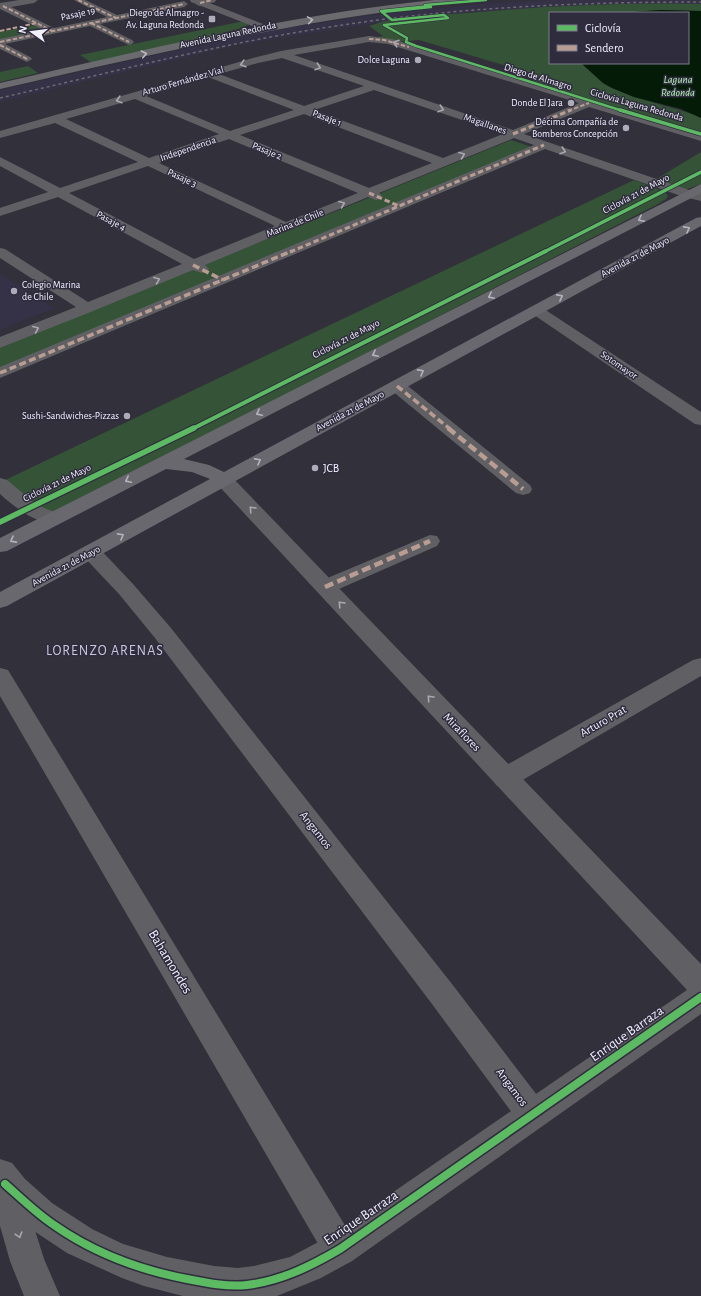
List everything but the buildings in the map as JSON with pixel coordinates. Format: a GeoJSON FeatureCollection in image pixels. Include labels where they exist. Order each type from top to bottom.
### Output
{"type":"FeatureCollection","features":[{"type":"Feature","properties":{"kind":"main road"},"geometry":{"type":"LineString","coordinates":[[366,1],[427,0]]}},
{"type":"Feature","properties":{"kind":"main road","name":"Avenida Laguna Redonda"},"geometry":{"type":"LineString","coordinates":[[0,86],[49,69],[93,65],[244,31],[369,10],[459,0]]}},
{"type":"Feature","properties":{"kind":"main road"},"geometry":{"type":"LineString","coordinates":[[244,31],[306,10]]}},
{"type":"Feature","properties":{"kind":"main road","name":"Avenida Laguna Redonda"},"geometry":{"type":"LineString","coordinates":[[226,22],[258,16]]}},
{"type":"Feature","properties":{"kind":"main road"},"geometry":{"type":"LineString","coordinates":[[114,46],[133,41]]}},
{"type":"Feature","properties":{"kind":"main road"},"geometry":{"type":"LineString","coordinates":[[73,59],[77,63],[93,65]]}},
{"type":"Feature","properties":{"kind":"main road"},"geometry":{"type":"LineString","coordinates":[[0,546],[697,193]]}},
{"type":"Feature","properties":{"kind":"main road","name":"Avenida 21 de Mayo"},"geometry":{"type":"LineString","coordinates":[[0,601],[701,222]]}},
{"type":"Feature","properties":{"kind":"main road"},"geometry":{"type":"LineString","coordinates":[[163,463],[184,464],[206,469],[214,472],[224,480]]}},
{"type":"Feature","properties":{"kind":"street"},"geometry":{"type":"LineString","coordinates":[[1,6],[34,0]]}},
{"type":"Feature","properties":{"kind":"street"},"geometry":{"type":"LineString","coordinates":[[78,0],[116,18]]}},
{"type":"Feature","properties":{"kind":"street"},"geometry":{"type":"LineString","coordinates":[[197,1],[212,0]]}},
{"type":"Feature","properties":{"kind":"street"},"geometry":{"type":"LineString","coordinates":[[197,1],[260,26]]}},
{"type":"Feature","properties":{"kind":"street"},"geometry":{"type":"LineString","coordinates":[[180,2],[226,22]]}},
{"type":"Feature","properties":{"kind":"street","name":"Pasaje 19"},"geometry":{"type":"LineString","coordinates":[[0,43],[116,18],[180,2]]}},
{"type":"Feature","properties":{"kind":"street"},"geometry":{"type":"LineString","coordinates":[[1,6],[52,31]]}},
{"type":"Feature","properties":{"kind":"street"},"geometry":{"type":"LineString","coordinates":[[0,31],[37,23]]}},
{"type":"Feature","properties":{"kind":"street"},"geometry":{"type":"LineString","coordinates":[[90,23],[133,41]]}},
{"type":"Feature","properties":{"kind":"street","name":"Arturo Fernández Vial"},"geometry":{"type":"LineString","coordinates":[[0,135],[281,54],[369,38]]}},
{"type":"Feature","properties":{"kind":"street","name":"Diego de Almagro"},"geometry":{"type":"LineString","coordinates":[[369,38],[389,41],[701,138]]}},
{"type":"Feature","properties":{"kind":"street"},"geometry":{"type":"LineString","coordinates":[[0,43],[30,62]]}},
{"type":"Feature","properties":{"kind":"street","name":"Magallanes"},"geometry":{"type":"LineString","coordinates":[[281,54],[544,145],[697,193]]}},
{"type":"Feature","properties":{"kind":"street","name":"Pasaje 1"},"geometry":{"type":"LineString","coordinates":[[209,74],[444,163]]}},
{"type":"Feature","properties":{"kind":"street","name":"Independencia"},"geometry":{"type":"LineString","coordinates":[[0,212],[375,86]]}},
{"type":"Feature","properties":{"kind":"street","name":"Pasaje 2"},"geometry":{"type":"LineString","coordinates":[[135,95],[399,206]]}},
{"type":"Feature","properties":{"kind":"street","name":"Marina de Chile"},"geometry":{"type":"LineString","coordinates":[[0,343],[444,163],[589,102]]}},
{"type":"Feature","properties":{"kind":"street","name":"Pasaje 3"},"geometry":{"type":"LineString","coordinates":[[56,119],[287,227]]}},
{"type":"Feature","properties":{"kind":"street"},"geometry":{"type":"LineString","coordinates":[[0,373],[544,145]]}},
{"type":"Feature","properties":{"kind":"street","name":"Pasaje 4"},"geometry":{"type":"LineString","coordinates":[[0,161],[223,280]]}},
{"type":"Feature","properties":{"kind":"street"},"geometry":{"type":"LineString","coordinates":[[0,252],[88,308]]}},
{"type":"Feature","properties":{"kind":"street","name":"Sotomayor"},"geometry":{"type":"LineString","coordinates":[[536,310],[701,420]]}},
{"type":"Feature","properties":{"kind":"street"},"geometry":{"type":"LineString","coordinates":[[397,386],[523,490]]}},
{"type":"Feature","properties":{"kind":"street","name":"Miraflores"},"geometry":{"type":"LineString","coordinates":[[224,480],[701,984]]}},
{"type":"Feature","properties":{"kind":"street"},"geometry":{"type":"LineString","coordinates":[[0,484],[33,510],[55,518]]}},
{"type":"Feature","properties":{"kind":"street"},"geometry":{"type":"LineString","coordinates":[[325,587],[430,541]]}},
{"type":"Feature","properties":{"kind":"street","name":"Angamos"},"geometry":{"type":"LineString","coordinates":[[91,552],[126,589],[163,632],[437,987],[532,1114]]}},
{"type":"Feature","properties":{"kind":"street","name":"Arturo Prat"},"geometry":{"type":"LineString","coordinates":[[505,778],[701,666]]}},
{"type":"Feature","properties":{"kind":"street","name":"Bahamondes"},"geometry":{"type":"LineString","coordinates":[[0,676],[340,1249]]}},
{"type":"Feature","properties":{"kind":"street","name":"Enrique Barraza"},"geometry":{"type":"LineString","coordinates":[[2,1179],[31,1208],[60,1230],[93,1248],[128,1264],[166,1276],[247,1290],[289,1275],[340,1249],[532,1114],[701,998]]}},
{"type":"Feature","properties":{"kind":"street","name":"Enrique Barraza"},"geometry":{"type":"LineString","coordinates":[[2,1179],[27,1261],[42,1296]]}},
{"type":"Feature","properties":{"kind":"shaded area"},"geometry":{"type":"Polygon","coordinates":[[[551,0],[701,0],[701,4],[605,5],[522,9],[447,14],[382,22],[237,45],[0,102],[0,90],[254,33],[374,15],[481,4],[551,0]]]}},
{"type":"Feature","properties":{"kind":"shaded area"},"geometry":{"type":"Polygon","coordinates":[[[613,4],[701,4],[701,11],[661,10],[633,12],[549,12],[549,64],[582,64],[603,83],[612,88],[634,97],[696,115],[701,118],[701,138],[537,87],[527,72],[419,40],[397,42],[373,38],[383,36],[369,26],[381,22],[418,16],[526,8],[613,4]]]}},
{"type":"Feature","properties":{"kind":"shaded area"},"geometry":{"type":"Polygon","coordinates":[[[244,21],[250,24],[242,28],[95,65],[80,55],[244,21]]]}},
{"type":"Feature","properties":{"kind":"shaded area"},"geometry":{"type":"Polygon","coordinates":[[[35,25],[45,30],[0,40],[0,32],[35,25]]]}},
{"type":"Feature","properties":{"kind":"shaded area"},"geometry":{"type":"Polygon","coordinates":[[[28,66],[38,73],[0,82],[0,72],[28,66]]]}},
{"type":"Feature","properties":{"kind":"shaded area"},"geometry":{"type":"Polygon","coordinates":[[[511,140],[532,147],[0,371],[0,348],[511,140]]]}},
{"type":"Feature","properties":{"kind":"shaded area"},"geometry":{"type":"Polygon","coordinates":[[[701,152],[701,184],[682,191],[653,181],[701,152]]]}},
{"type":"Feature","properties":{"kind":"shaded area"},"geometry":{"type":"Polygon","coordinates":[[[634,180],[665,192],[668,196],[658,204],[59,511],[46,511],[1,482],[634,180]]]}},
{"type":"Feature","properties":{"kind":"shaded area","name":"Colegio Marina de Chile"},"geometry":{"type":"Polygon","coordinates":[[[0,274],[54,308],[0,330],[0,274]]]}},
{"type":"Feature","properties":{"kind":"water","name":"Laguna Redonda"},"geometry":{"type":"Polygon","coordinates":[[[661,10],[701,11],[701,118],[681,109],[634,97],[612,88],[603,83],[582,64],[689,64],[689,12],[633,12],[661,10]]]}},
{"type":"Feature","properties":{"kind":"railway"},"geometry":{"type":"LineString","coordinates":[[0,98],[237,44],[317,29],[365,22],[461,11],[557,5],[701,2]]}},
{"type":"Feature","properties":{"kind":"marked path"},"geometry":{"type":"LineString","coordinates":[[78,0],[116,18]]}},
{"type":"Feature","properties":{"kind":"marked path"},"geometry":{"type":"LineString","coordinates":[[200,3],[212,0]]}},
{"type":"Feature","properties":{"kind":"marked path"},"geometry":{"type":"LineString","coordinates":[[0,42],[184,4]]}},
{"type":"Feature","properties":{"kind":"marked path"},"geometry":{"type":"LineString","coordinates":[[3,6],[52,31]]}},
{"type":"Feature","properties":{"kind":"marked path"},"geometry":{"type":"LineString","coordinates":[[0,31],[37,23]]}},
{"type":"Feature","properties":{"kind":"marked path"},"geometry":{"type":"LineString","coordinates":[[91,23],[129,42]]}},
{"type":"Feature","properties":{"kind":"marked path"},"geometry":{"type":"LineString","coordinates":[[369,39],[384,40],[409,47]]}},
{"type":"Feature","properties":{"kind":"marked path"},"geometry":{"type":"LineString","coordinates":[[0,45],[27,59]]}},
{"type":"Feature","properties":{"kind":"marked path"},"geometry":{"type":"LineString","coordinates":[[513,134],[589,103]]}},
{"type":"Feature","properties":{"kind":"marked path"},"geometry":{"type":"LineString","coordinates":[[0,373],[544,145]]}},
{"type":"Feature","properties":{"kind":"marked path"},"geometry":{"type":"LineString","coordinates":[[369,193],[399,206]]}},
{"type":"Feature","properties":{"kind":"marked path"},"geometry":{"type":"LineString","coordinates":[[193,265],[223,280]]}},
{"type":"Feature","properties":{"kind":"marked path"},"geometry":{"type":"LineString","coordinates":[[397,386],[523,489]]}},
{"type":"Feature","properties":{"kind":"marked path"},"geometry":{"type":"LineString","coordinates":[[325,587],[430,541]]}},
{"type":"Feature","properties":{"kind":"cycle path"},"geometry":{"type":"LineString","coordinates":[[425,5],[486,0]]}},
{"type":"Feature","properties":{"kind":"cycle path"},"geometry":{"type":"LineString","coordinates":[[381,11],[430,6],[431,7],[382,12],[392,20],[444,15],[448,18],[384,25]]}},
{"type":"Feature","properties":{"kind":"cycle path","name":"Ciclovia Laguna Redonda"},"geometry":{"type":"LineString","coordinates":[[384,25],[407,38],[406,42],[416,46],[601,105],[701,134]]}},
{"type":"Feature","properties":{"kind":"cycle path","name":"Ciclovía 21 de Mayo"},"geometry":{"type":"LineString","coordinates":[[0,522],[205,423],[701,172]]}},
{"type":"Feature","properties":{"kind":"cycle path"},"geometry":{"type":"LineString","coordinates":[[5,1184],[39,1214],[61,1230],[107,1255],[140,1267],[173,1277],[230,1286],[246,1285],[277,1279],[320,1261],[340,1249],[701,997]]}},
{"type":"Feature","properties":{"kind":"place","name":"Diego de Almagro - Av. Laguna Redonda"},"geometry":{"type":"Point","coordinates":[212,19]}},
{"type":"Feature","properties":{"kind":"place","name":"Dolce Laguna"},"geometry":{"type":"Point","coordinates":[418,60]}},
{"type":"Feature","properties":{"kind":"place","name":"Donde El Jara"},"geometry":{"type":"Point","coordinates":[571,103]}},
{"type":"Feature","properties":{"kind":"place","name":"Décima Compañía de Bomberos Concepción"},"geometry":{"type":"Point","coordinates":[626,128]}},
{"type":"Feature","properties":{"kind":"place","name":"Colegio Marina de Chile"},"geometry":{"type":"Point","coordinates":[14,291]}},
{"type":"Feature","properties":{"kind":"place","name":"Sushi-Sandwiches-Pizzas"},"geometry":{"type":"Point","coordinates":[127,416]}},
{"type":"Feature","properties":{"kind":"place","name":"JCB"},"geometry":{"type":"Point","coordinates":[315,468]}},
{"type":"Feature","properties":{"kind":"district","name":"LORENZO ARENAS"},"geometry":{"type":"Point","coordinates":[105,651]}}]}
